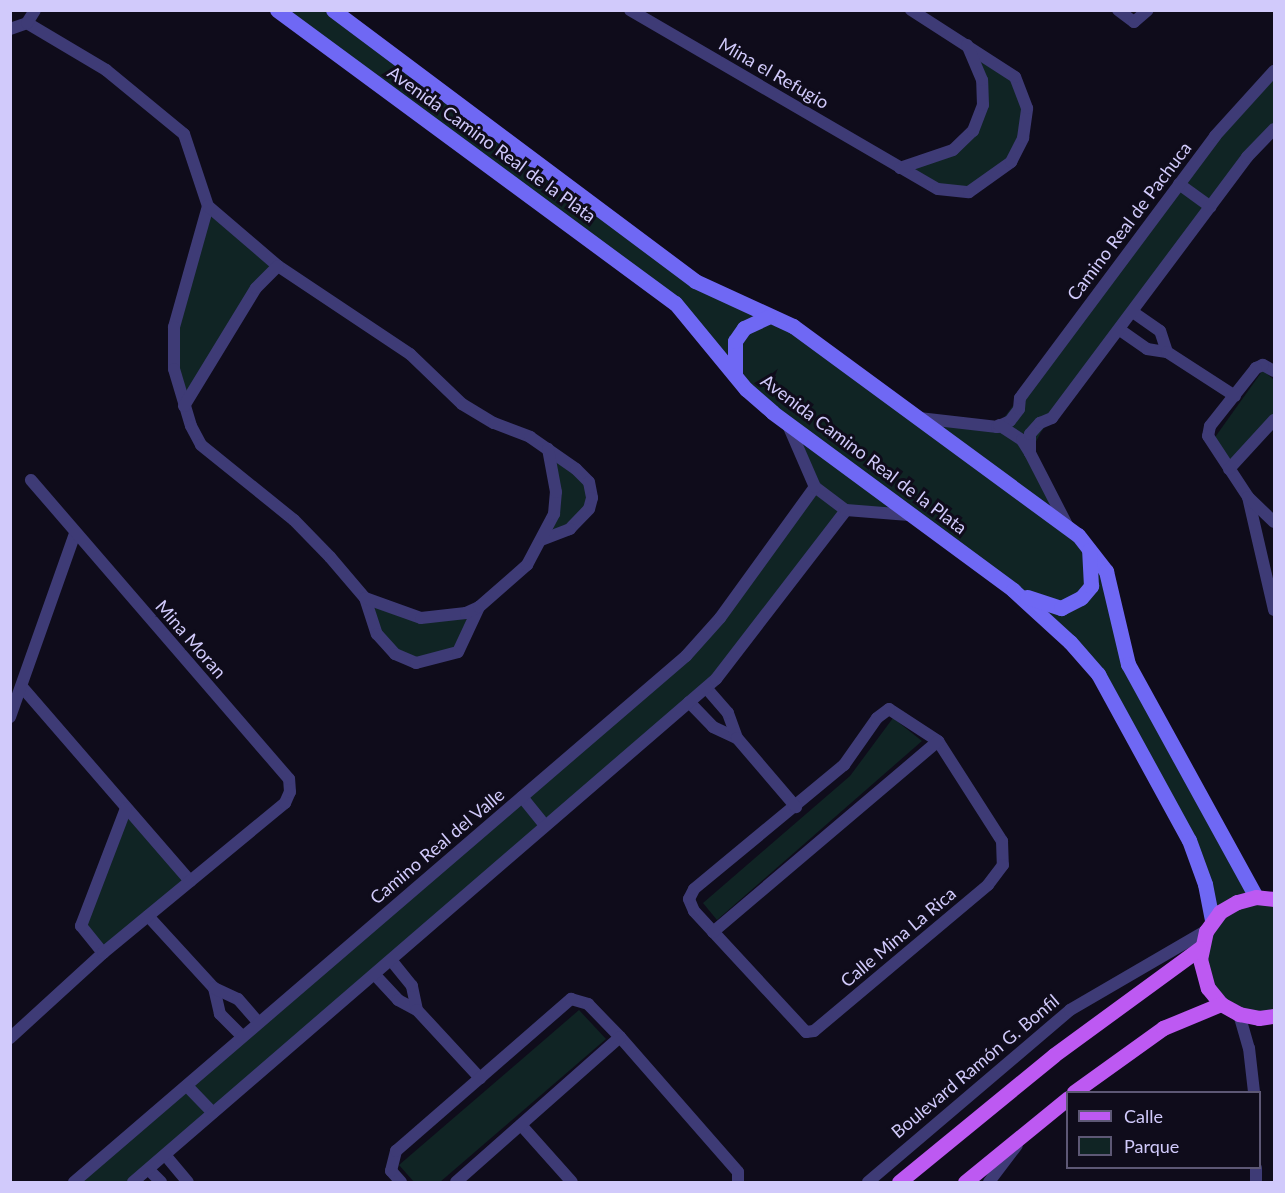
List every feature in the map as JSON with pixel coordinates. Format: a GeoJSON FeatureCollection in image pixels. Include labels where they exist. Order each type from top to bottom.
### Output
{"type":"FeatureCollection","features":[{"type":"Feature","properties":{"kind":"main road","name":"Avenida Camino Real de la Plata"},"geometry":{"type":"LineString","coordinates":[[277,10],[675,303],[735,374],[788,425],[1013,590],[1098,674],[1189,840],[1204,884],[1209,926]]}},
{"type":"Feature","properties":{"kind":"main road","name":"Avenida Camino Real de la Plata"},"geometry":{"type":"LineString","coordinates":[[333,10],[695,281],[768,317],[793,326],[1068,527],[1089,547],[1106,571],[1128,664],[1256,897]]}},
{"type":"Feature","properties":{"kind":"main road"},"geometry":{"type":"LineString","coordinates":[[735,374],[735,341],[744,328],[768,317]]}},
{"type":"Feature","properties":{"kind":"main road"},"geometry":{"type":"LineString","coordinates":[[1013,590],[1041,604],[1061,608],[1081,598],[1091,586],[1089,547]]}},
{"type":"Feature","properties":{"kind":"main road"},"geometry":{"type":"LineString","coordinates":[[1275,899],[1256,897],[1237,902],[1209,926],[1200,948],[1201,968],[1208,988],[1221,1004],[1239,1014],[1259,1018],[1275,1016]]}},
{"type":"Feature","properties":{"kind":"main road"},"geometry":{"type":"LineString","coordinates":[[899,1182],[1054,1055],[1200,948]]}},
{"type":"Feature","properties":{"kind":"main road"},"geometry":{"type":"LineString","coordinates":[[1075,1091],[1163,1028],[1221,1004]]}},
{"type":"Feature","properties":{"kind":"main road"},"geometry":{"type":"LineString","coordinates":[[964,1182],[1066,1100]]}},
{"type":"Feature","properties":{"kind":"street"},"geometry":{"type":"LineString","coordinates":[[10,29],[27,23],[35,10]]}},
{"type":"Feature","properties":{"kind":"street","name":"Mina el Refugio"},"geometry":{"type":"LineString","coordinates":[[630,10],[938,189],[969,192],[1011,162],[1023,138],[1027,108],[1015,77],[911,10]]}},
{"type":"Feature","properties":{"kind":"street"},"geometry":{"type":"LineString","coordinates":[[1118,10],[1134,22],[1148,10]]}},
{"type":"Feature","properties":{"kind":"street"},"geometry":{"type":"LineString","coordinates":[[27,23],[106,70],[184,134],[208,206],[278,266],[383,333],[462,404],[548,449],[589,482],[592,498],[582,520],[542,540]]}},
{"type":"Feature","properties":{"kind":"street"},"geometry":{"type":"LineString","coordinates":[[900,168],[953,150],[973,131],[983,105],[982,80],[967,45]]}},
{"type":"Feature","properties":{"kind":"street","name":"Camino Real de Pachuca"},"geometry":{"type":"LineString","coordinates":[[998,427],[1215,136],[1275,71]]}},
{"type":"Feature","properties":{"kind":"street"},"geometry":{"type":"LineString","coordinates":[[1030,453],[1052,418],[1120,330],[1247,157],[1275,129]]}},
{"type":"Feature","properties":{"kind":"street"},"geometry":{"type":"LineString","coordinates":[[1179,184],[1211,207]]}},
{"type":"Feature","properties":{"kind":"street"},"geometry":{"type":"LineString","coordinates":[[208,206],[174,327],[174,369],[184,406],[201,445],[294,520],[365,598],[377,634],[395,654],[416,663],[458,652],[479,607]]}},
{"type":"Feature","properties":{"kind":"street"},"geometry":{"type":"LineString","coordinates":[[184,406],[256,288],[278,266]]}},
{"type":"Feature","properties":{"kind":"street"},"geometry":{"type":"LineString","coordinates":[[1133,312],[1160,331],[1167,352]]}},
{"type":"Feature","properties":{"kind":"street"},"geometry":{"type":"LineString","coordinates":[[1120,330],[1148,349],[1167,352],[1235,396]]}},
{"type":"Feature","properties":{"kind":"street"},"geometry":{"type":"LineString","coordinates":[[1269,368],[1235,396],[1210,426],[1208,436],[1248,498],[1275,522]]}},
{"type":"Feature","properties":{"kind":"street"},"geometry":{"type":"LineString","coordinates":[[919,418],[998,427],[1022,440],[1068,527]]}},
{"type":"Feature","properties":{"kind":"street"},"geometry":{"type":"LineString","coordinates":[[1229,469],[1275,420]]}},
{"type":"Feature","properties":{"kind":"street"},"geometry":{"type":"LineString","coordinates":[[788,425],[813,490],[844,513],[909,515]]}},
{"type":"Feature","properties":{"kind":"street"},"geometry":{"type":"LineString","coordinates":[[365,598],[421,618],[466,613],[479,607],[527,565],[554,514],[556,492],[548,449]]}},
{"type":"Feature","properties":{"kind":"street"},"geometry":{"type":"LineString","coordinates":[[10,717],[75,533],[31,480]]}},
{"type":"Feature","properties":{"kind":"street","name":"Camino Real del Valle"},"geometry":{"type":"LineString","coordinates":[[74,1182],[187,1086],[240,1035],[686,656],[720,618],[813,490]]}},
{"type":"Feature","properties":{"kind":"street"},"geometry":{"type":"LineString","coordinates":[[1248,498],[1275,610]]}},
{"type":"Feature","properties":{"kind":"street"},"geometry":{"type":"LineString","coordinates":[[133,1182],[166,1156],[545,825],[706,688],[733,660],[844,513]]}},
{"type":"Feature","properties":{"kind":"street","name":"Mina Moran"},"geometry":{"type":"LineString","coordinates":[[10,1038],[103,953],[285,803],[290,792],[289,779],[75,533]]}},
{"type":"Feature","properties":{"kind":"street"},"geometry":{"type":"LineString","coordinates":[[22,687],[190,881]]}},
{"type":"Feature","properties":{"kind":"street"},"geometry":{"type":"LineString","coordinates":[[706,688],[728,713],[737,738],[796,807]]}},
{"type":"Feature","properties":{"kind":"street"},"geometry":{"type":"LineString","coordinates":[[689,702],[713,727],[737,738]]}},
{"type":"Feature","properties":{"kind":"street","name":"Calle Mina La Rica"},"geometry":{"type":"LineString","coordinates":[[889,709],[938,741],[1002,841],[1003,864],[988,885],[814,1031],[798,1028],[694,911],[689,899],[694,889],[844,765],[877,718],[889,709]]}},
{"type":"Feature","properties":{"kind":"street"},"geometry":{"type":"LineString","coordinates":[[713,932],[938,741]]}},
{"type":"Feature","properties":{"kind":"street"},"geometry":{"type":"LineString","coordinates":[[522,797],[545,825]]}},
{"type":"Feature","properties":{"kind":"street"},"geometry":{"type":"LineString","coordinates":[[103,953],[81,926],[126,808]]}},
{"type":"Feature","properties":{"kind":"street"},"geometry":{"type":"LineString","coordinates":[[148,916],[214,988],[238,999],[257,1021]]}},
{"type":"Feature","properties":{"kind":"street","name":"Boulevard Ramón G. Bonfil"},"geometry":{"type":"LineString","coordinates":[[868,1182],[1070,1010],[1209,926]]}},
{"type":"Feature","properties":{"kind":"street"},"geometry":{"type":"LineString","coordinates":[[392,961],[412,986],[417,1010]]}},
{"type":"Feature","properties":{"kind":"street"},"geometry":{"type":"LineString","coordinates":[[375,975],[398,1000],[417,1010],[480,1078]]}},
{"type":"Feature","properties":{"kind":"street"},"geometry":{"type":"LineString","coordinates":[[214,988],[220,1014],[240,1035]]}},
{"type":"Feature","properties":{"kind":"street"},"geometry":{"type":"LineString","coordinates":[[400,1182],[391,1172],[396,1151],[571,999],[588,1004],[620,1038],[738,1172],[738,1182]]}},
{"type":"Feature","properties":{"kind":"street"},"geometry":{"type":"LineString","coordinates":[[1239,1014],[1249,1048],[1254,1091]]}},
{"type":"Feature","properties":{"kind":"street"},"geometry":{"type":"LineString","coordinates":[[456,1182],[620,1038]]}},
{"type":"Feature","properties":{"kind":"street"},"geometry":{"type":"LineString","coordinates":[[187,1086],[213,1113]]}},
{"type":"Feature","properties":{"kind":"street"},"geometry":{"type":"LineString","coordinates":[[521,1125],[572,1182]]}},
{"type":"Feature","properties":{"kind":"street"},"geometry":{"type":"LineString","coordinates":[[989,1182],[1029,1129]]}},
{"type":"Feature","properties":{"kind":"street"},"geometry":{"type":"LineString","coordinates":[[166,1156],[188,1182]]}},
{"type":"Feature","properties":{"kind":"street"},"geometry":{"type":"LineString","coordinates":[[149,1170],[160,1182]]}},
{"type":"Feature","properties":{"kind":"green space"},"geometry":{"type":"Polygon","coordinates":[[[277,11],[333,11],[695,281],[768,317],[919,418],[997,427],[1215,136],[1274,71],[1274,129],[1041,432],[1030,453],[1040,480],[1099,560],[1128,665],[1256,897],[1274,899],[1274,1016],[1259,1018],[1208,988],[1205,884],[1098,674],[1070,642],[909,515],[846,510],[733,660],[133,1182],[74,1182],[686,656],[815,487],[788,425],[675,303],[277,11]]]}},
{"type":"Feature","properties":{"kind":"green space"},"geometry":{"type":"Polygon","coordinates":[[[967,45],[1015,77],[1027,108],[1011,162],[969,192],[938,189],[900,168],[928,161],[973,131],[983,105],[967,45]]]}},
{"type":"Feature","properties":{"kind":"green space"},"geometry":{"type":"Polygon","coordinates":[[[208,206],[278,266],[256,288],[184,406],[174,327],[208,206]]]}},
{"type":"Feature","properties":{"kind":"green space"},"geometry":{"type":"Polygon","coordinates":[[[1263,370],[1274,380],[1274,416],[1229,463],[1213,440],[1263,370]]]}},
{"type":"Feature","properties":{"kind":"green space"},"geometry":{"type":"Polygon","coordinates":[[[548,449],[589,482],[589,509],[542,540],[554,514],[548,449]]]}},
{"type":"Feature","properties":{"kind":"green space"},"geometry":{"type":"Polygon","coordinates":[[[365,598],[421,618],[479,607],[458,652],[416,663],[377,634],[365,598]]]}},
{"type":"Feature","properties":{"kind":"green space"},"geometry":{"type":"Polygon","coordinates":[[[893,718],[922,741],[717,920],[703,903],[850,776],[893,718]]]}},
{"type":"Feature","properties":{"kind":"green space"},"geometry":{"type":"Polygon","coordinates":[[[126,808],[190,881],[103,953],[81,926],[126,808]]]}},
{"type":"Feature","properties":{"kind":"green space"},"geometry":{"type":"Polygon","coordinates":[[[579,1010],[606,1039],[440,1182],[414,1182],[399,1165],[579,1010]]]}}]}
